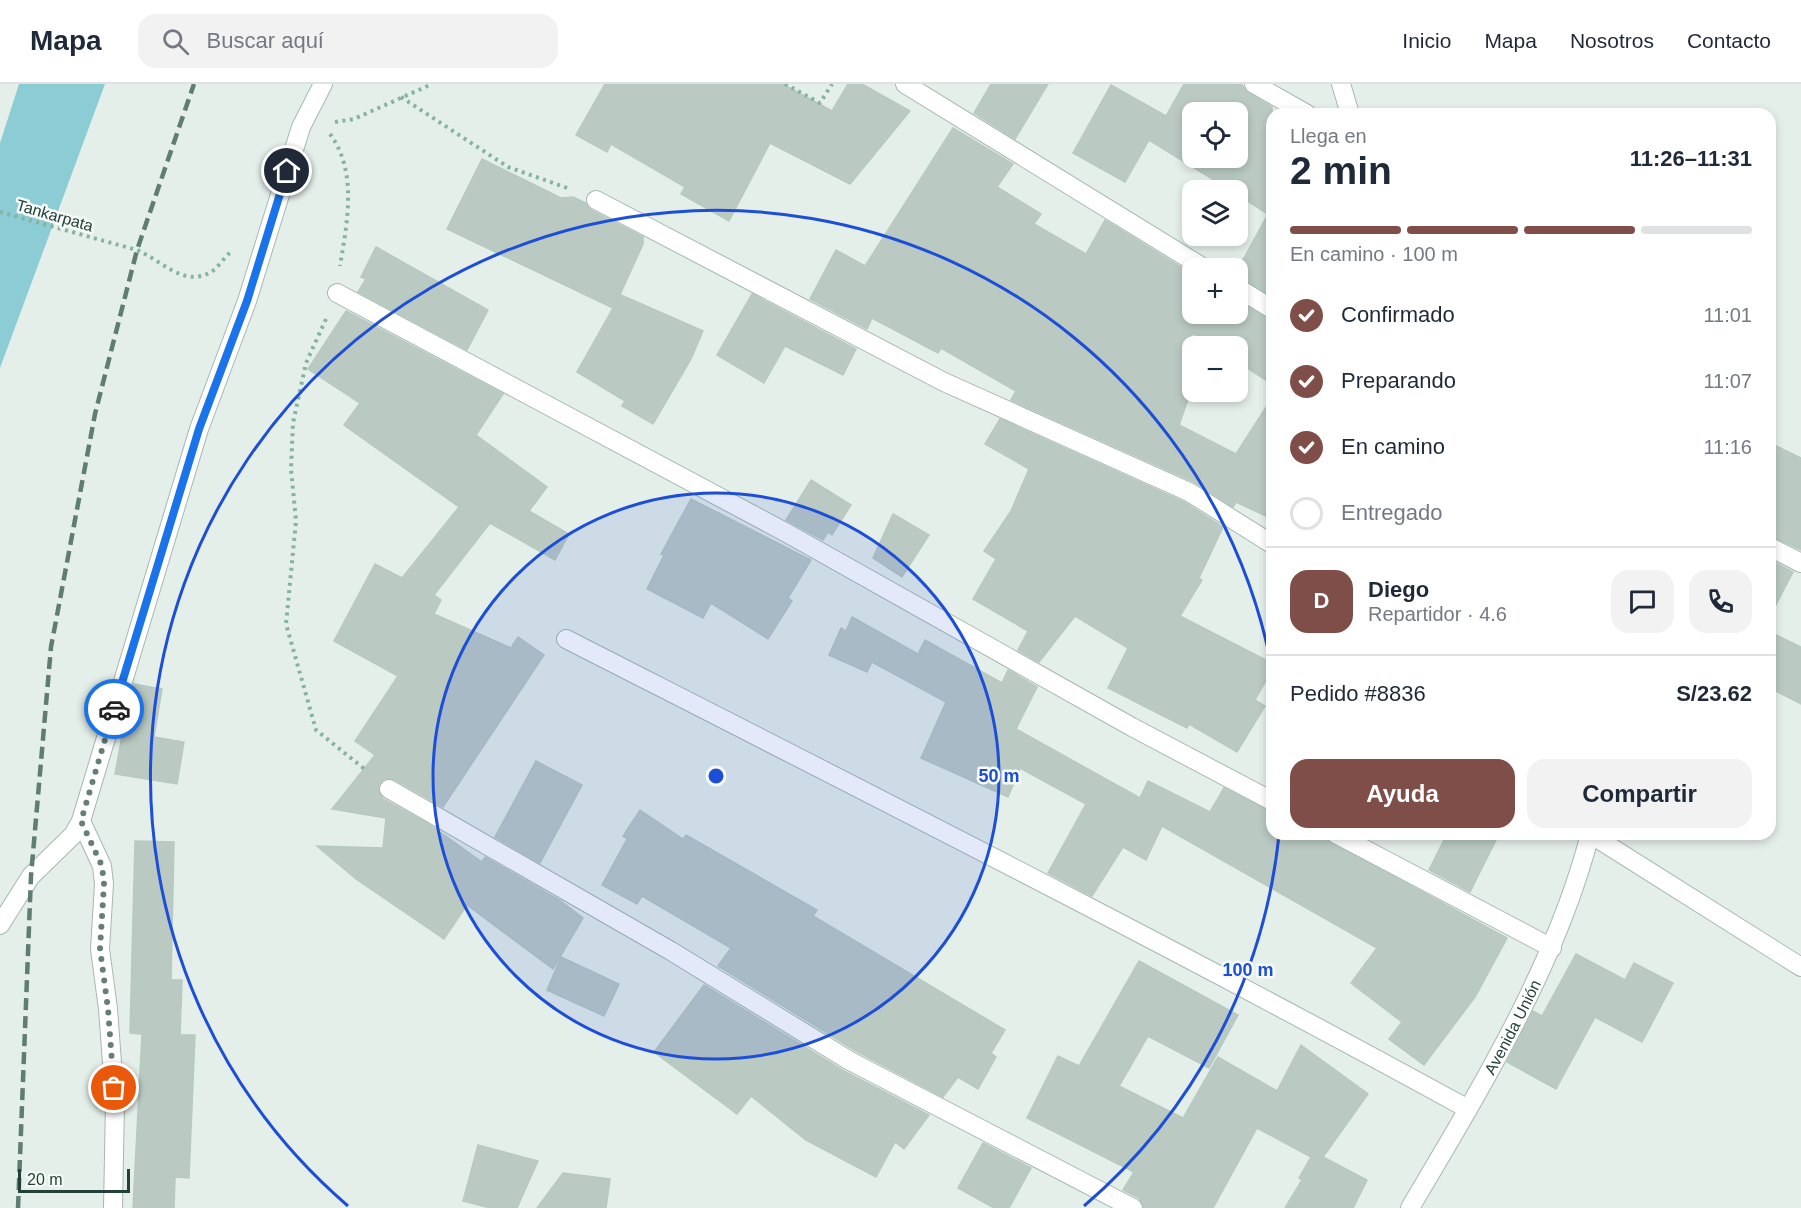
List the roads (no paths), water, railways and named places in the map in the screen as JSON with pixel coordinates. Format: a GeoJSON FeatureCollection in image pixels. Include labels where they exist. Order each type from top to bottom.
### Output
{"type":"FeatureCollection","features":[{"type":"Feature","properties":{"kind":"street"},"geometry":{"type":"LineString","coordinates":[[2,915],[31,876],[73,835],[81,821],[199,429],[247,301],[301,127],[323,84]]}},
{"type":"Feature","properties":{"kind":"street"},"geometry":{"type":"LineString","coordinates":[[905,84],[1188,258]]}},
{"type":"Feature","properties":{"kind":"street"},"geometry":{"type":"LineString","coordinates":[[1254,84],[1296,108]]}},
{"type":"Feature","properties":{"kind":"street"},"geometry":{"type":"LineString","coordinates":[[1341,84],[1348,108]]}},
{"type":"Feature","properties":{"kind":"street"},"geometry":{"type":"LineString","coordinates":[[596,200],[944,382],[1190,492],[1266,540]]}},
{"type":"Feature","properties":{"kind":"street"},"geometry":{"type":"LineString","coordinates":[[336,293],[785,532],[1132,727],[1266,798]]}},
{"type":"Feature","properties":{"kind":"street"},"geometry":{"type":"LineString","coordinates":[[1248,294],[1266,305]]}},
{"type":"Feature","properties":{"kind":"street"},"geometry":{"type":"LineString","coordinates":[[1776,550],[1801,563]]}},
{"type":"Feature","properties":{"kind":"street"},"geometry":{"type":"LineString","coordinates":[[566,639],[1061,890],[1267,998],[1468,1109]]}},
{"type":"Feature","properties":{"kind":"street"},"geometry":{"type":"LineString","coordinates":[[389,789],[671,951],[850,1061],[1133,1208]]}},
{"type":"Feature","properties":{"kind":"street"},"geometry":{"type":"LineString","coordinates":[[81,821],[102,866],[104,884],[100,949],[108,1009],[115,1103],[113,1208]]}},
{"type":"Feature","properties":{"kind":"street"},"geometry":{"type":"LineString","coordinates":[[1347,840],[1552,948]]}},
{"type":"Feature","properties":{"kind":"street","name":"Avenida Unión"},"geometry":{"type":"LineString","coordinates":[[1410,1208],[1468,1109],[1552,948],[1581,870],[1588,840]]}},
{"type":"Feature","properties":{"kind":"street"},"geometry":{"type":"LineString","coordinates":[[1600,840],[1801,967]]}},
{"type":"Feature","properties":{"kind":"water"},"geometry":{"type":"Polygon","coordinates":[[[19,84],[105,84],[0,368],[0,143],[19,84]]]}},
{"type":"Feature","properties":{"kind":"railway"},"geometry":{"type":"LineString","coordinates":[[18,1208],[31,876],[51,647],[95,414],[137,250],[194,84]]}}]}
